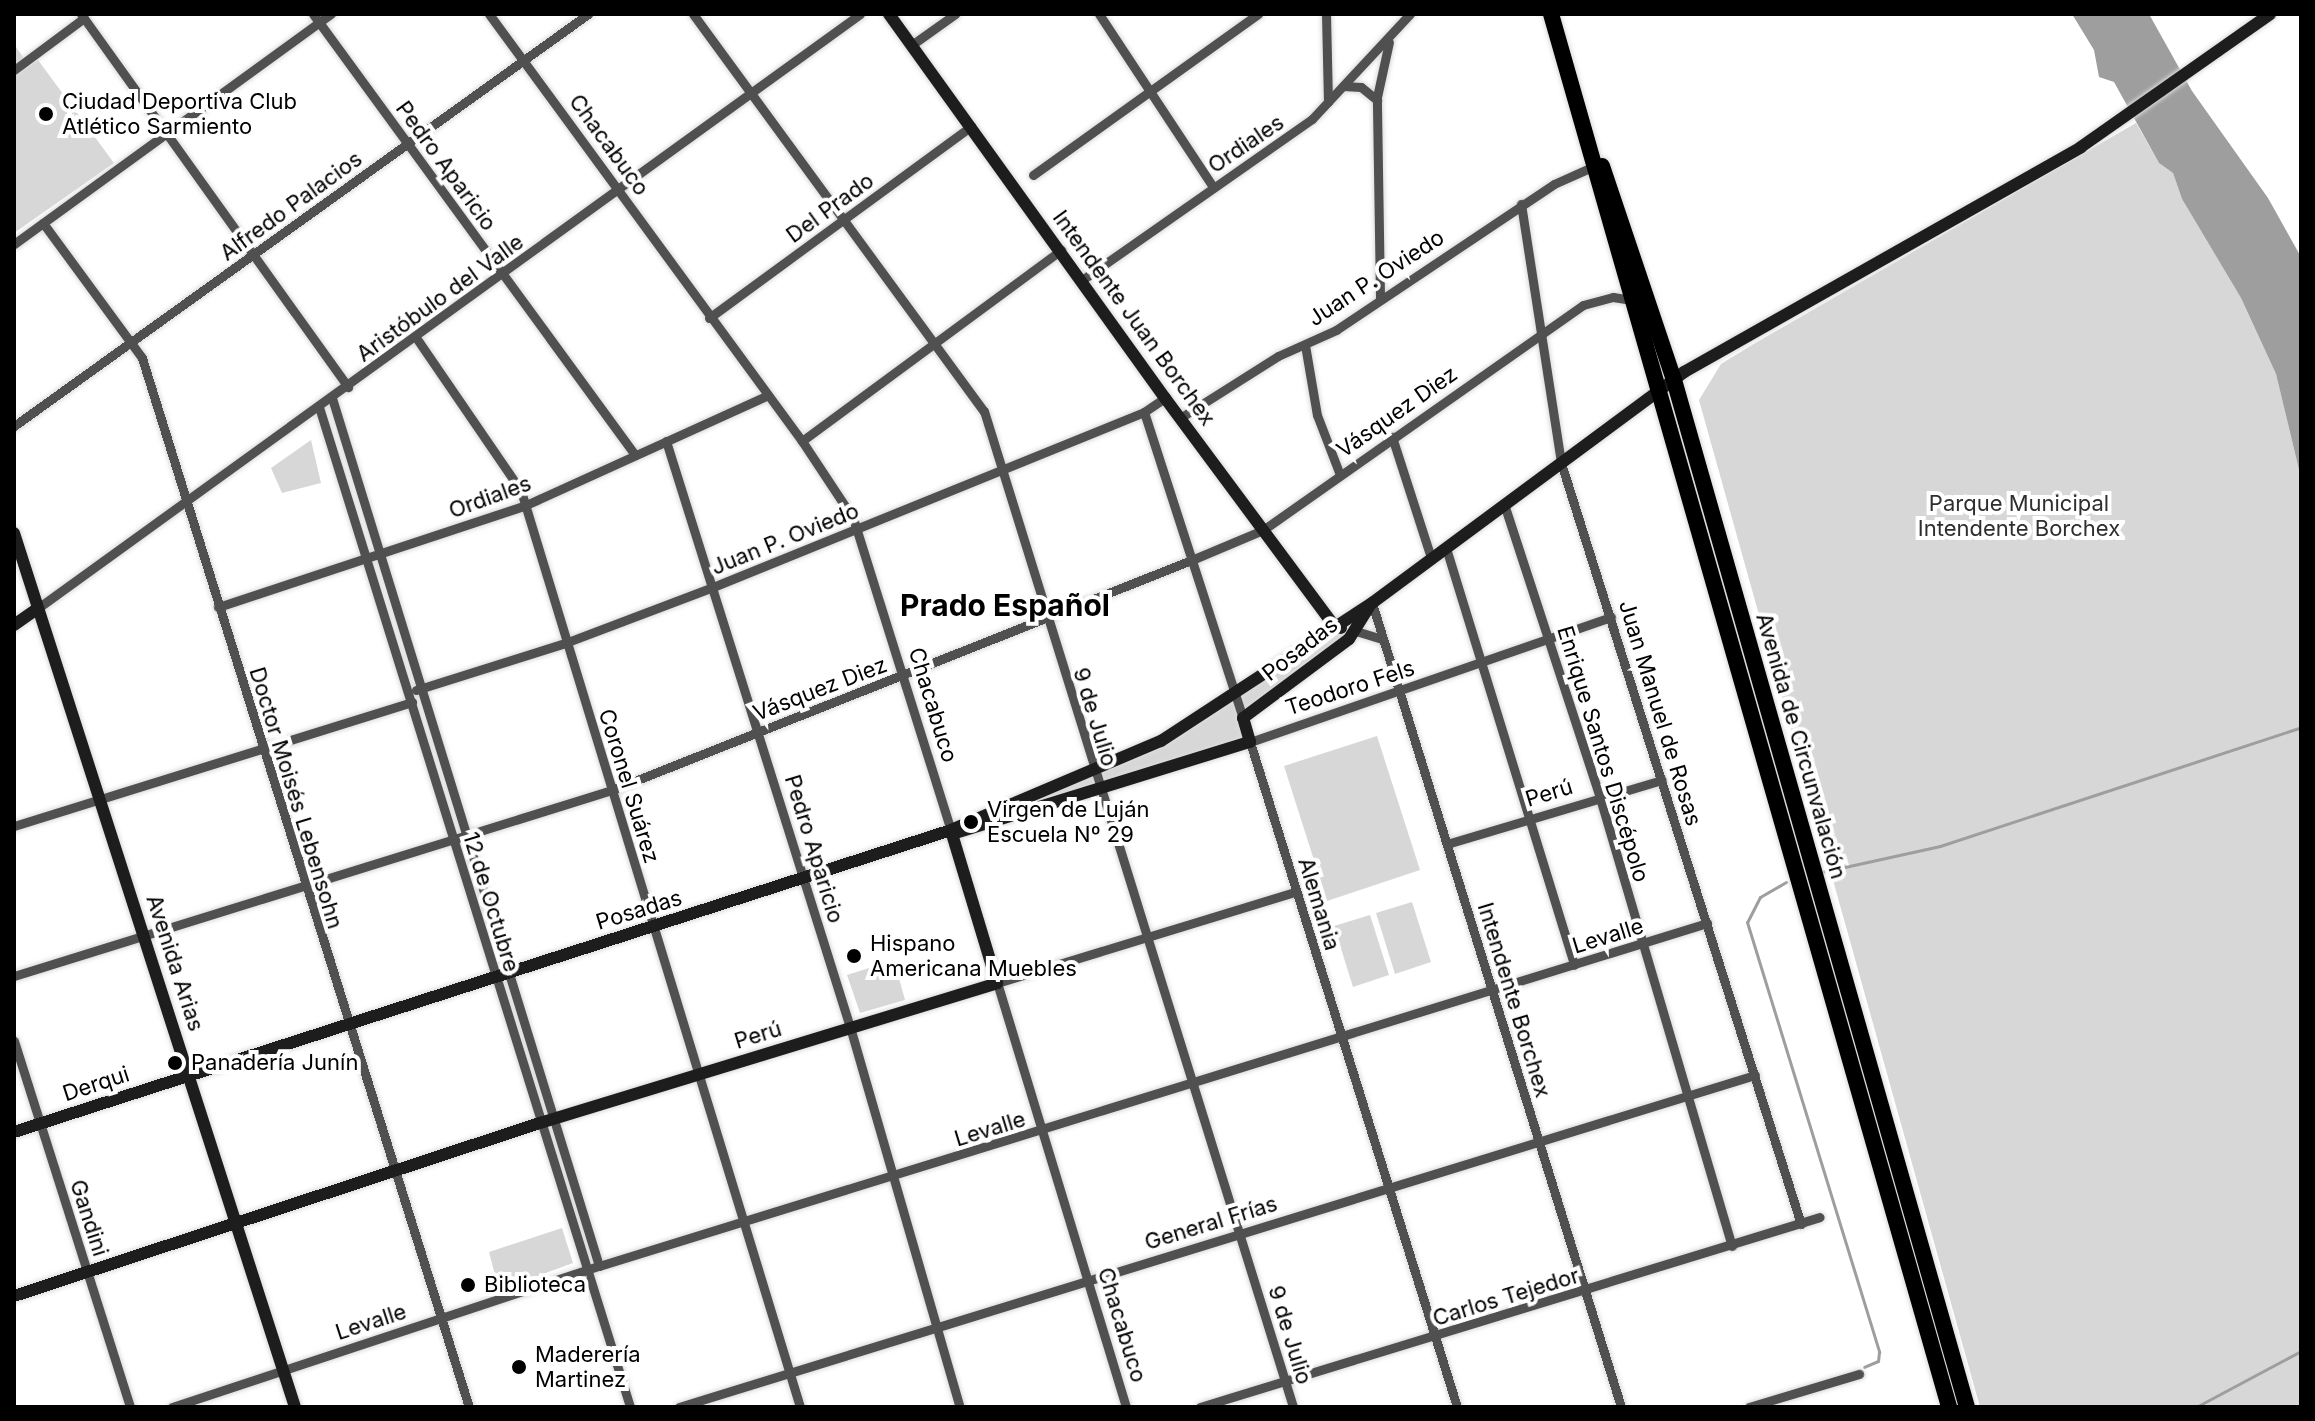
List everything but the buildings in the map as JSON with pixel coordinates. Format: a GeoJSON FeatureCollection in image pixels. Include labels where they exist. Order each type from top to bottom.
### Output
{"type":"FeatureCollection","features":[{"type":"Feature","properties":{"kind":"highway","name":"Avenida de Circunvalación"},"geometry":{"type":"LineString","coordinates":[[1551,14],[1592,167],[1949,1407]]}},
{"type":"Feature","properties":{"kind":"highway","name":"Avenida de Circunvalación"},"geometry":{"type":"LineString","coordinates":[[1576,103],[1641,270],[1674,380],[1967,1407]]}},
{"type":"Feature","properties":{"kind":"main road","name":"Intendente Juan Borchex"},"geometry":{"type":"LineString","coordinates":[[889,14],[1165,398],[1335,627]]}},
{"type":"Feature","properties":{"kind":"main road","name":"Posadas"},"geometry":{"type":"LineString","coordinates":[[952,832],[1092,768],[1161,741],[1372,603],[1504,504],[1659,396],[1674,380],[2115,124],[2270,14]]}},
{"type":"Feature","properties":{"kind":"main road","name":"Avenida Arias"},"geometry":{"type":"LineString","coordinates":[[14,533],[191,1075],[295,1407]]}},
{"type":"Feature","properties":{"kind":"main road","name":"Posadas"},"geometry":{"type":"LineString","coordinates":[[1243,718],[1356,631],[1372,603]]}},
{"type":"Feature","properties":{"kind":"main road"},"geometry":{"type":"LineString","coordinates":[[14,625],[38,608]]}},
{"type":"Feature","properties":{"kind":"main road"},"geometry":{"type":"LineString","coordinates":[[1335,627],[1356,631]]}},
{"type":"Feature","properties":{"kind":"main road","name":"Alemania"},"geometry":{"type":"LineString","coordinates":[[1243,718],[1250,742]]}},
{"type":"Feature","properties":{"kind":"main road","name":"Teodoro Fels"},"geometry":{"type":"LineString","coordinates":[[1099,788],[1250,742]]}},
{"type":"Feature","properties":{"kind":"main road","name":"Posadas"},"geometry":{"type":"LineString","coordinates":[[191,1075],[494,976],[1099,788]]}},
{"type":"Feature","properties":{"kind":"main road","name":"Chacabuco"},"geometry":{"type":"LineString","coordinates":[[952,832],[997,983]]}},
{"type":"Feature","properties":{"kind":"main road","name":"Perú"},"geometry":{"type":"LineString","coordinates":[[14,1296],[540,1123],[997,983]]}},
{"type":"Feature","properties":{"kind":"main road","name":"Derqui"},"geometry":{"type":"LineString","coordinates":[[14,1132],[191,1075]]}},
{"type":"Feature","properties":{"kind":"street"},"geometry":{"type":"LineString","coordinates":[[14,244],[316,18],[331,14]]}},
{"type":"Feature","properties":{"kind":"street","name":"Chacabuco"},"geometry":{"type":"LineString","coordinates":[[489,14],[766,396],[802,441],[857,530],[952,832]]}},
{"type":"Feature","properties":{"kind":"street","name":"Alfredo Palacios"},"geometry":{"type":"LineString","coordinates":[[14,426],[134,343],[588,14]]}},
{"type":"Feature","properties":{"kind":"street","name":"9 de Julio"},"geometry":{"type":"LineString","coordinates":[[693,14],[847,218],[984,411],[1004,467],[1092,768],[1196,1085],[1293,1407]]}},
{"type":"Feature","properties":{"kind":"street","name":"Aristóbulo del Valle"},"geometry":{"type":"LineString","coordinates":[[38,608],[417,339],[860,14]]}},
{"type":"Feature","properties":{"kind":"street"},"geometry":{"type":"LineString","coordinates":[[913,44],[955,14]]}},
{"type":"Feature","properties":{"kind":"street"},"geometry":{"type":"LineString","coordinates":[[1099,14],[1150,91],[1160,114],[1213,187]]}},
{"type":"Feature","properties":{"kind":"street"},"geometry":{"type":"LineString","coordinates":[[1033,175],[1258,14]]}},
{"type":"Feature","properties":{"kind":"street"},"geometry":{"type":"LineString","coordinates":[[1326,14],[1328,102]]}},
{"type":"Feature","properties":{"kind":"street","name":"Ordiales"},"geometry":{"type":"LineString","coordinates":[[1082,280],[1303,126],[1410,14]]}},
{"type":"Feature","properties":{"kind":"street"},"geometry":{"type":"LineString","coordinates":[[14,70],[82,16],[348,387]]}},
{"type":"Feature","properties":{"kind":"street","name":"Pedro Aparicio"},"geometry":{"type":"LineString","coordinates":[[316,18],[635,455]]}},
{"type":"Feature","properties":{"kind":"street"},"geometry":{"type":"LineString","coordinates":[[1380,297],[1377,100],[1380,67],[1392,34]]}},
{"type":"Feature","properties":{"kind":"street"},"geometry":{"type":"LineString","coordinates":[[1343,86],[1361,87],[1377,100]]}},
{"type":"Feature","properties":{"kind":"street","name":"Del Prado"},"geometry":{"type":"LineString","coordinates":[[709,318],[971,126]]}},
{"type":"Feature","properties":{"kind":"street","name":"Juan P. Oviedo"},"geometry":{"type":"LineString","coordinates":[[1180,418],[1259,367],[1305,345],[1521,204],[1592,167]]}},
{"type":"Feature","properties":{"kind":"street","name":"Juan Manuel de Rosas"},"geometry":{"type":"LineString","coordinates":[[1521,204],[1561,463],[1801,1224]]}},
{"type":"Feature","properties":{"kind":"street","name":"Doctor Moisés Lebensohn"},"geometry":{"type":"LineString","coordinates":[[43,223],[134,343],[469,1407]]}},
{"type":"Feature","properties":{"kind":"street"},"geometry":{"type":"LineString","coordinates":[[802,441],[1061,250]]}},
{"type":"Feature","properties":{"kind":"street","name":"Vásquez Diez"},"geometry":{"type":"LineString","coordinates":[[14,976],[612,790],[1194,559],[1263,530],[1539,334],[1600,298],[1632,300]]}},
{"type":"Feature","properties":{"kind":"street","name":"Coronel Suárez"},"geometry":{"type":"LineString","coordinates":[[417,339],[516,480],[526,505],[565,643],[800,1407]]}},
{"type":"Feature","properties":{"kind":"street"},"geometry":{"type":"LineString","coordinates":[[1305,345],[1317,415],[1340,475]]}},
{"type":"Feature","properties":{"kind":"street","name":"Ordiales"},"geometry":{"type":"LineString","coordinates":[[218,607],[526,505],[766,396]]}},
{"type":"Feature","properties":{"kind":"street","name":"12 de Octubre"},"geometry":{"type":"LineString","coordinates":[[332,398],[599,1266]]}},
{"type":"Feature","properties":{"kind":"street","name":"Juan P. Oviedo"},"geometry":{"type":"LineString","coordinates":[[14,826],[261,750],[410,697],[422,688],[565,643],[857,530],[1144,412],[1165,398]]}},
{"type":"Feature","properties":{"kind":"street","name":"12 de Octubre"},"geometry":{"type":"LineString","coordinates":[[319,407],[630,1407]]}},
{"type":"Feature","properties":{"kind":"street","name":"Alemania"},"geometry":{"type":"LineString","coordinates":[[1144,412],[1243,718]]}},
{"type":"Feature","properties":{"kind":"street"},"geometry":{"type":"LineString","coordinates":[[1392,437],[1431,558]]}},
{"type":"Feature","properties":{"kind":"street","name":"Pedro Aparicio"},"geometry":{"type":"LineString","coordinates":[[666,441],[760,731],[960,1407]]}},
{"type":"Feature","properties":{"kind":"street","name":"Enrique Santos Discépolo"},"geometry":{"type":"LineString","coordinates":[[1504,504],[1600,798],[1732,1246]]}},
{"type":"Feature","properties":{"kind":"street"},"geometry":{"type":"LineString","coordinates":[[1446,548],[1574,965]]}},
{"type":"Feature","properties":{"kind":"street","name":"Intendente Borchex"},"geometry":{"type":"LineString","coordinates":[[1372,603],[1621,1407]]}},
{"type":"Feature","properties":{"kind":"street","name":"Teodoro Fels"},"geometry":{"type":"LineString","coordinates":[[1250,742],[1401,693],[1611,617]]}},
{"type":"Feature","properties":{"kind":"street"},"geometry":{"type":"LineString","coordinates":[[1356,631],[1372,632],[1384,640]]}},
{"type":"Feature","properties":{"kind":"street","name":"Alemania"},"geometry":{"type":"LineString","coordinates":[[1250,742],[1457,1407]]}},
{"type":"Feature","properties":{"kind":"street","name":"Perú"},"geometry":{"type":"LineString","coordinates":[[1447,844],[1662,780]]}},
{"type":"Feature","properties":{"kind":"street","name":"Perú"},"geometry":{"type":"LineString","coordinates":[[997,983],[1295,892]]}},
{"type":"Feature","properties":{"kind":"street","name":"Levalle"},"geometry":{"type":"LineString","coordinates":[[172,1407],[586,1270],[1196,1085],[1707,923]]}},
{"type":"Feature","properties":{"kind":"street","name":"Chacabuco"},"geometry":{"type":"LineString","coordinates":[[997,983],[1126,1407]]}},
{"type":"Feature","properties":{"kind":"street","name":"Gandini"},"geometry":{"type":"LineString","coordinates":[[14,1041],[130,1407]]}},
{"type":"Feature","properties":{"kind":"street","name":"General Frías"},"geometry":{"type":"LineString","coordinates":[[679,1407],[1755,1075]]}},
{"type":"Feature","properties":{"kind":"street","name":"Carlos Tejedor"},"geometry":{"type":"LineString","coordinates":[[1200,1407],[1586,1292],[1820,1217]]}},
{"type":"Feature","properties":{"kind":"street"},"geometry":{"type":"LineString","coordinates":[[1749,1407],[1859,1374]]}},
{"type":"Feature","properties":{"kind":"green space","name":"Ciudad Deportiva Club Atlético Sarmiento"},"geometry":{"type":"Polygon","coordinates":[[[14,44],[29,66],[38,60],[114,163],[14,233],[14,44]]]}},
{"type":"Feature","properties":{"kind":"green space","name":"Parque Municipal Intendente Borchex"},"geometry":{"type":"Polygon","coordinates":[[[2136,123],[2159,163],[2173,173],[2182,199],[2241,298],[2276,374],[2301,478],[2301,1407],[1980,1407],[1699,400],[1721,364],[2136,123]]]}},
{"type":"Feature","properties":{"kind":"green space"},"geometry":{"type":"Polygon","coordinates":[[[311,440],[321,483],[282,493],[271,468],[311,440]]]}},
{"type":"Feature","properties":{"kind":"green space"},"geometry":{"type":"Polygon","coordinates":[[[1335,627],[1356,631],[1243,718],[1250,742],[978,825],[1161,741],[1335,627]]]}},
{"type":"Feature","properties":{"kind":"green space"},"geometry":{"type":"Polygon","coordinates":[[[1377,736],[1420,870],[1327,901],[1284,766],[1377,736]]]}},
{"type":"Feature","properties":{"kind":"green space"},"geometry":{"type":"Polygon","coordinates":[[[1412,902],[1431,962],[1395,974],[1376,913],[1412,902]]]}},
{"type":"Feature","properties":{"kind":"green space"},"geometry":{"type":"Polygon","coordinates":[[[1370,915],[1389,975],[1353,987],[1334,926],[1370,915]]]}},
{"type":"Feature","properties":{"kind":"green space"},"geometry":{"type":"Polygon","coordinates":[[[894,960],[905,1000],[860,1013],[847,975],[894,960]]]}},
{"type":"Feature","properties":{"kind":"green space"},"geometry":{"type":"Polygon","coordinates":[[[562,1228],[573,1263],[499,1290],[489,1252],[562,1228]]]}},
{"type":"Feature","properties":{"kind":"shaded area"},"geometry":{"type":"Polygon","coordinates":[[[2072,14],[2149,14],[2192,91],[2268,198],[2301,257],[2301,478],[2276,374],[2241,298],[2182,199],[2173,173],[2159,163],[2114,82],[2099,77],[2094,50],[2072,14]]]}},
{"type":"Feature","properties":{"kind":"waterway"},"geometry":{"type":"LineString","coordinates":[[1822,872],[1940,846],[2298,728]]}},
{"type":"Feature","properties":{"kind":"waterway"},"geometry":{"type":"LineString","coordinates":[[1786,882],[1760,897],[1747,922],[1879,1352],[1878,1361],[1864,1367]]}},
{"type":"Feature","properties":{"kind":"waterway"},"geometry":{"type":"LineString","coordinates":[[2196,1407],[2301,1351]]}},
{"type":"Feature","properties":{"kind":"place","name":"Ciudad Deportiva Club Atlético Sarmiento"},"geometry":{"type":"Point","coordinates":[46,114]}},
{"type":"Feature","properties":{"kind":"place","name":"Virgen de Luján Escuela Nº 29"},"geometry":{"type":"Point","coordinates":[971,822]}},
{"type":"Feature","properties":{"kind":"place","name":"Hispano Americana Muebles"},"geometry":{"type":"Point","coordinates":[854,956]}},
{"type":"Feature","properties":{"kind":"place","name":"Panadería Junín"},"geometry":{"type":"Point","coordinates":[175,1063]}},
{"type":"Feature","properties":{"kind":"place","name":"Biblioteca"},"geometry":{"type":"Point","coordinates":[468,1285]}},
{"type":"Feature","properties":{"kind":"place","name":"Maderería Martinez"},"geometry":{"type":"Point","coordinates":[519,1367]}},
{"type":"Feature","properties":{"kind":"district","name":"Prado Español"},"geometry":{"type":"Point","coordinates":[1005,605]}}]}
